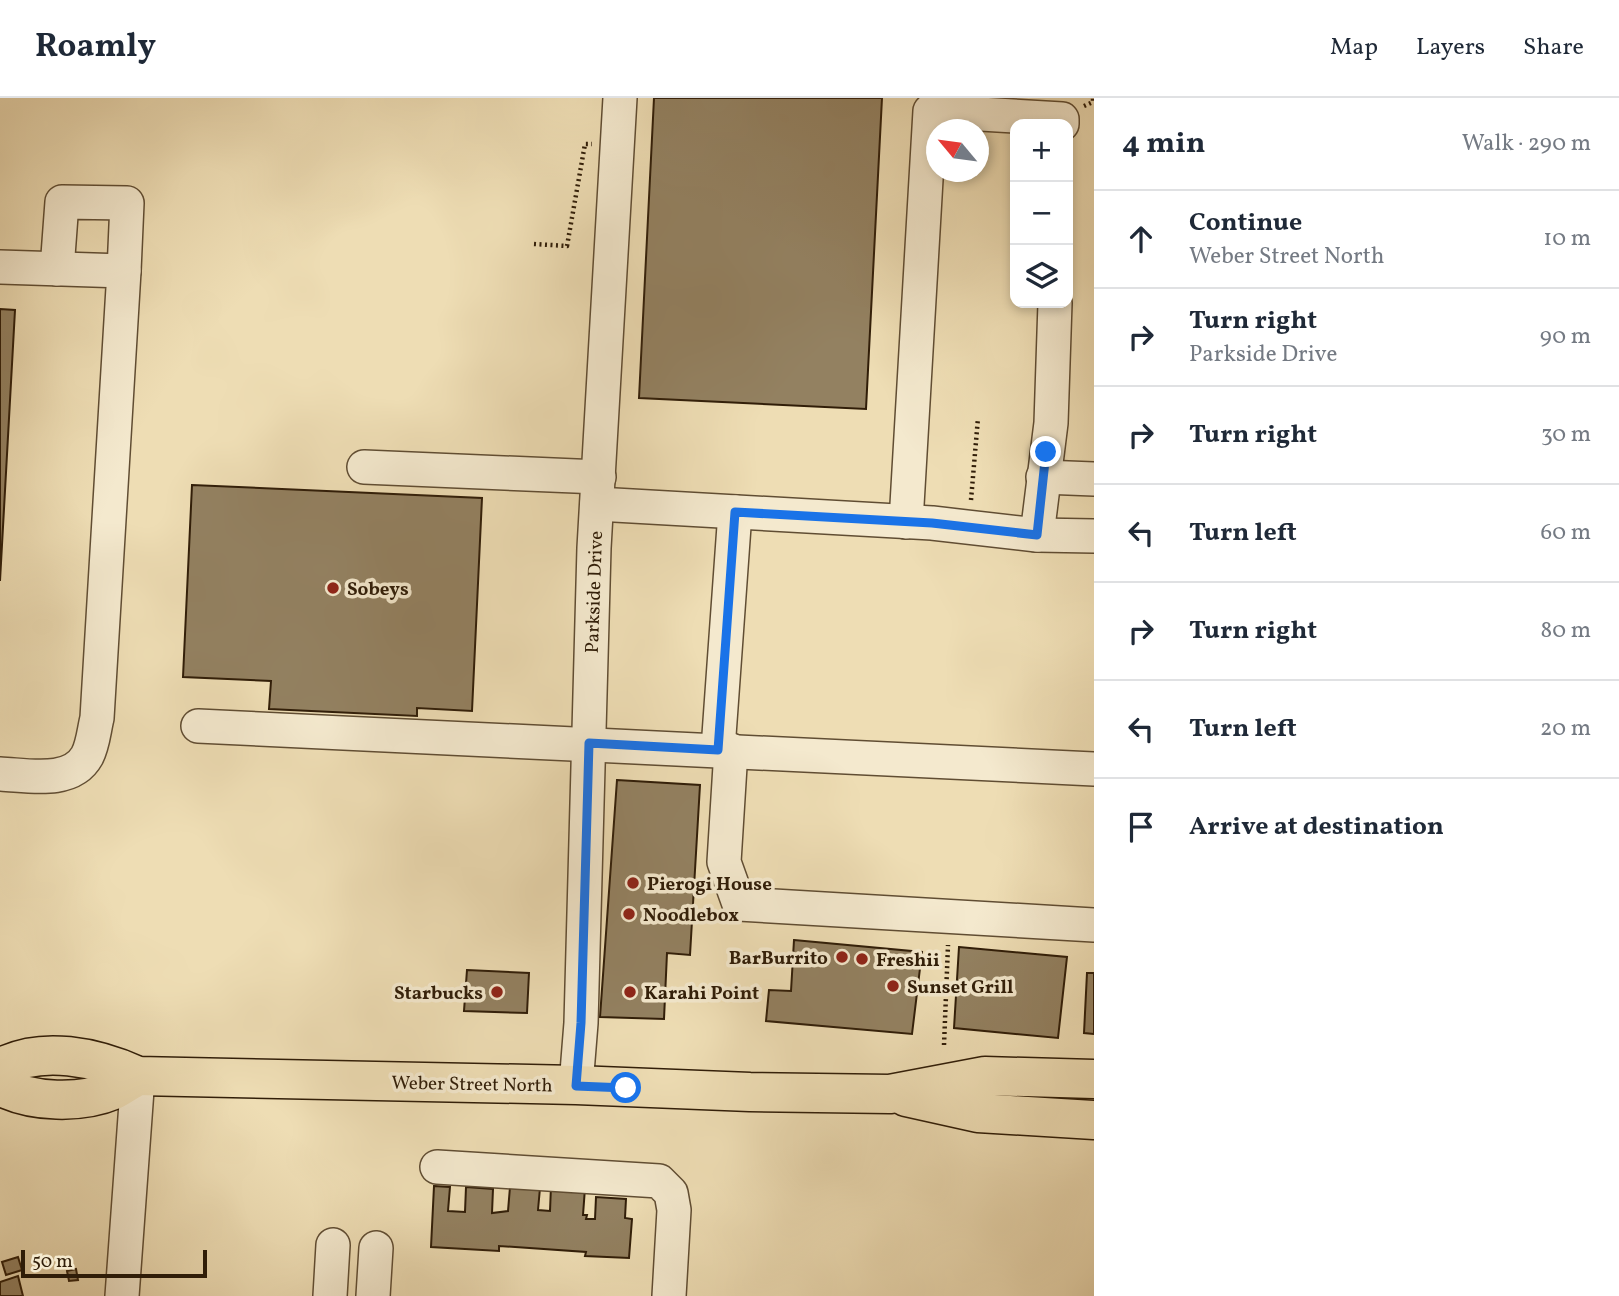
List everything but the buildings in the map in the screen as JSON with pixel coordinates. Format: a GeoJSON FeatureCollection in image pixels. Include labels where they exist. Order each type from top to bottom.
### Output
{"type":"FeatureCollection","features":[{"type":"Feature","properties":{"kind":"main road","name":"Weber Street North"},"geometry":{"type":"LineString","coordinates":[[0,1068],[11,1062],[31,1058],[71,1057],[114,1065],[138,1076],[890,1094],[978,1113],[1094,1120]]}},
{"type":"Feature","properties":{"kind":"main road","name":"Weber Street North"},"geometry":{"type":"LineString","coordinates":[[0,1086],[24,1095],[83,1098],[116,1089],[138,1076]]}},
{"type":"Feature","properties":{"kind":"main road","name":"Weber Street North"},"geometry":{"type":"LineString","coordinates":[[890,1094],[985,1076],[1094,1079]]}},
{"type":"Feature","properties":{"kind":"street","name":"Parkside Drive"},"geometry":{"type":"LineString","coordinates":[[576,1086],[581,1023],[598,491],[620,98]]}},
{"type":"Feature","properties":{"kind":"street"},"geometry":{"type":"LineString","coordinates":[[906,522],[930,111],[1047,119]]}},
{"type":"Feature","properties":{"kind":"street"},"geometry":{"type":"LineString","coordinates":[[0,774],[44,776],[70,773],[87,756],[97,718],[127,203],[62,202],[57,269]]}},
{"type":"Feature","properties":{"kind":"street"},"geometry":{"type":"LineString","coordinates":[[0,267],[124,271]]}},
{"type":"Feature","properties":{"kind":"street"},"geometry":{"type":"LineString","coordinates":[[1037,535],[1051,424],[1055,308]]}},
{"type":"Feature","properties":{"kind":"street"},"geometry":{"type":"LineString","coordinates":[[364,467],[598,491],[735,512],[906,522],[1037,535],[1094,536]]}},
{"type":"Feature","properties":{"kind":"street"},"geometry":{"type":"LineString","coordinates":[[1043,477],[1094,479]]}},
{"type":"Feature","properties":{"kind":"street"},"geometry":{"type":"LineString","coordinates":[[735,512],[724,750],[724,862],[739,904],[1094,925]]}},
{"type":"Feature","properties":{"kind":"street"},"geometry":{"type":"LineString","coordinates":[[198,726],[1094,769]]}},
{"type":"Feature","properties":{"kind":"street"},"geometry":{"type":"LineString","coordinates":[[122,1296],[138,1076]]}},
{"type":"Feature","properties":{"kind":"street"},"geometry":{"type":"LineString","coordinates":[[437,1167],[659,1181],[671,1193],[674,1210],[669,1296]]}},
{"type":"Feature","properties":{"kind":"street"},"geometry":{"type":"LineString","coordinates":[[330,1296],[333,1245]]}},
{"type":"Feature","properties":{"kind":"street"},"geometry":{"type":"LineString","coordinates":[[373,1296],[376,1248]]}},
{"type":"Feature","properties":{"kind":"path"},"geometry":{"type":"LineString","coordinates":[[534,244],[567,246],[585,144],[598,144]]}},
{"type":"Feature","properties":{"kind":"path"},"geometry":{"type":"LineString","coordinates":[[968,529],[978,418]]}},
{"type":"Feature","properties":{"kind":"path"},"geometry":{"type":"LineString","coordinates":[[944,1045],[948,934]]}},
{"type":"Feature","properties":{"kind":"place","name":"Sobeys"},"geometry":{"type":"Point","coordinates":[333,588]}},
{"type":"Feature","properties":{"kind":"place","name":"Pierogi House"},"geometry":{"type":"Point","coordinates":[633,883]}},
{"type":"Feature","properties":{"kind":"place","name":"Noodlebox"},"geometry":{"type":"Point","coordinates":[629,914]}},
{"type":"Feature","properties":{"kind":"place","name":"BarBurrito"},"geometry":{"type":"Point","coordinates":[842,957]}},
{"type":"Feature","properties":{"kind":"place","name":"Freshii"},"geometry":{"type":"Point","coordinates":[862,959]}},
{"type":"Feature","properties":{"kind":"place","name":"Sunset Grill"},"geometry":{"type":"Point","coordinates":[893,986]}},
{"type":"Feature","properties":{"kind":"place","name":"Starbucks"},"geometry":{"type":"Point","coordinates":[497,992]}},
{"type":"Feature","properties":{"kind":"place","name":"Karahi Point"},"geometry":{"type":"Point","coordinates":[630,992]}},
{"type":"Feature","properties":{"kind":"route"},"geometry":{"type":"LineString","coordinates":[[626,1088],[576,1086],[581,1023],[589,743],[718,750],[735,512],[932,523],[1037,535],[1046,452]]}}]}
